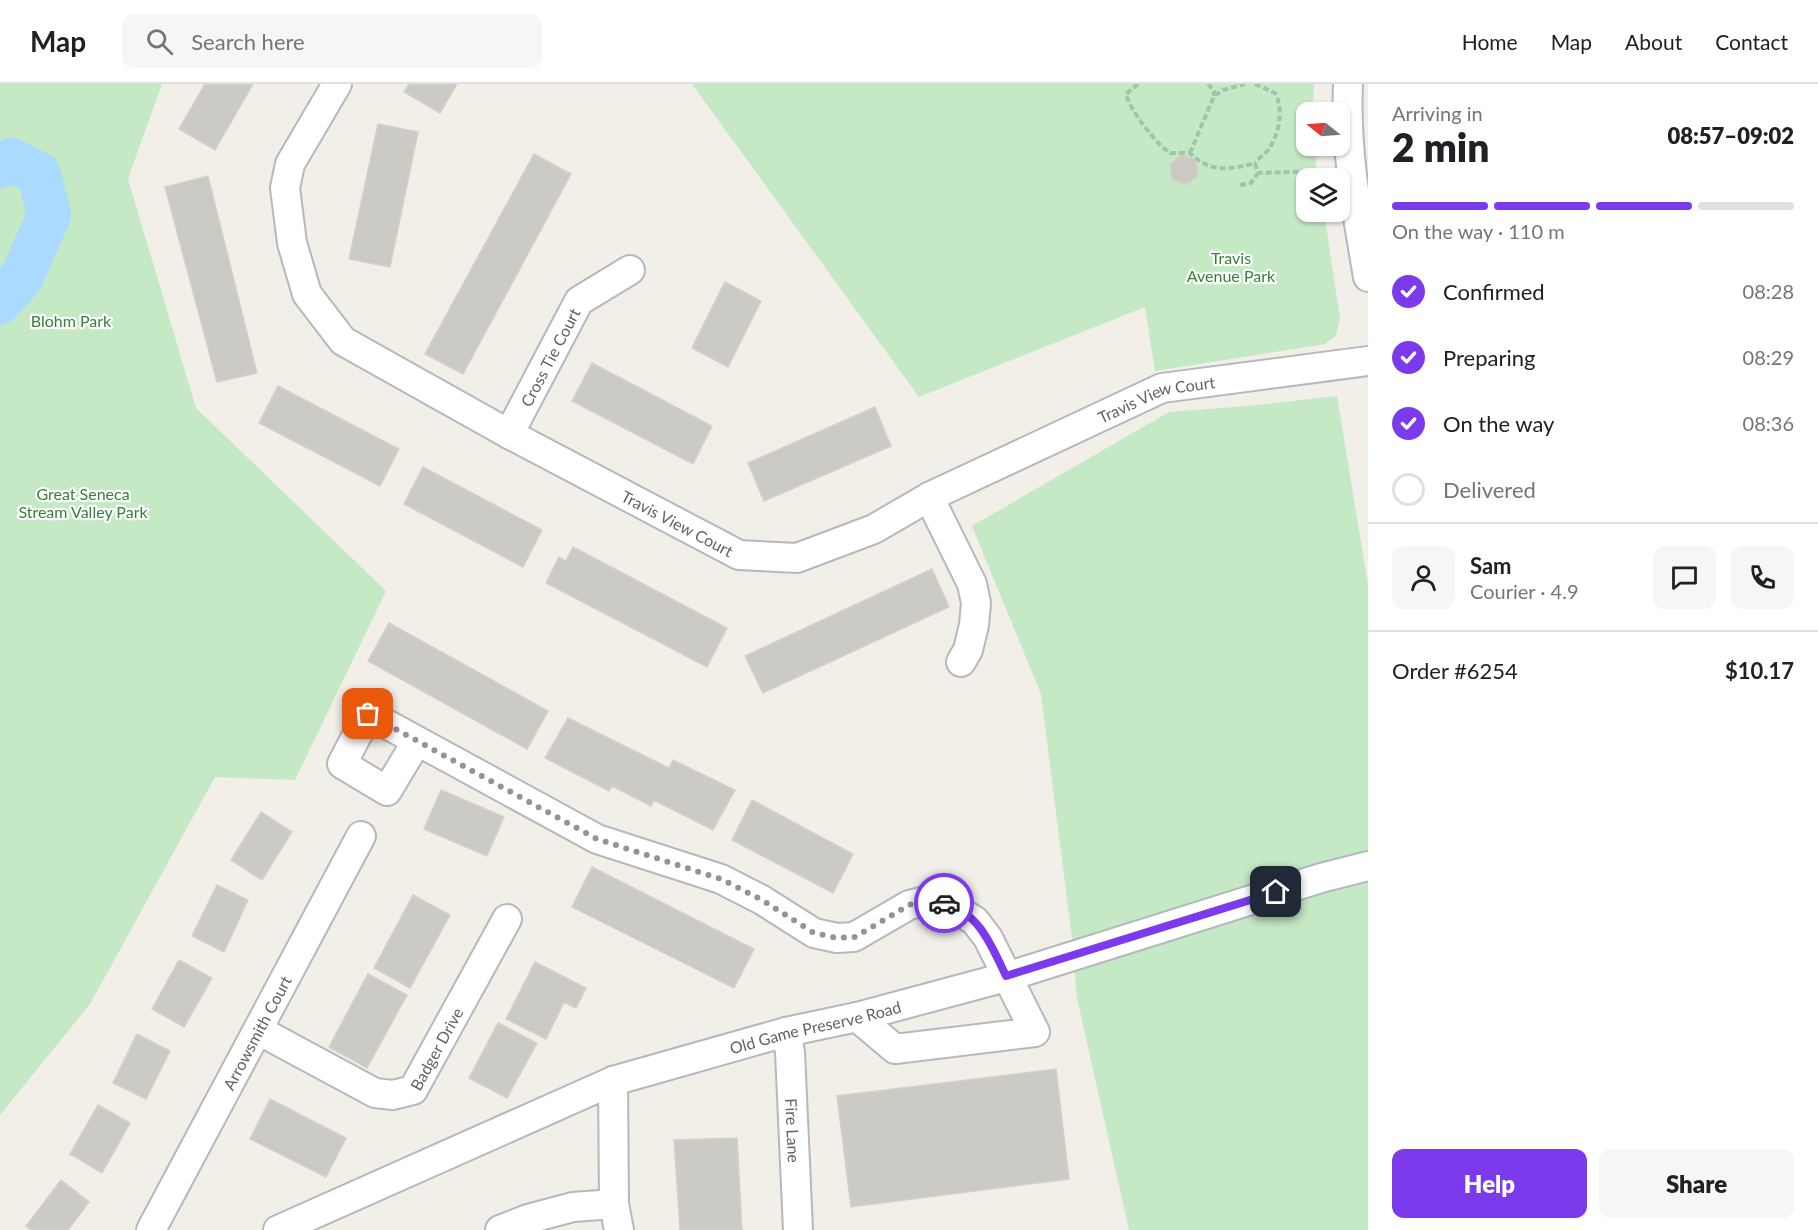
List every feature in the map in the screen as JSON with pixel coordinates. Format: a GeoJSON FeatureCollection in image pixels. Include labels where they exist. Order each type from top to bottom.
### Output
{"type":"FeatureCollection","features":[{"type":"Feature","properties":{"kind":"street","name":"Travis View Court"},"geometry":{"type":"LineString","coordinates":[[337,84],[290,164],[285,188],[292,243],[307,294],[343,341],[509,434],[739,555],[797,558],[874,529],[929,497],[1162,388],[1368,361]]}},
{"type":"Feature","properties":{"kind":"street"},"geometry":{"type":"LineString","coordinates":[[1348,84],[1347,118],[1350,168],[1362,209],[1368,277]]}},
{"type":"Feature","properties":{"kind":"street","name":"Cross Tie Court"},"geometry":{"type":"LineString","coordinates":[[509,434],[579,301],[630,270]]}},
{"type":"Feature","properties":{"kind":"street"},"geometry":{"type":"LineString","coordinates":[[929,497],[972,584],[976,603],[968,650],[961,662]]}},
{"type":"Feature","properties":{"kind":"street"},"geometry":{"type":"LineString","coordinates":[[417,741],[597,839],[721,879],[762,900],[814,933],[837,938],[855,937],[909,905],[929,900],[950,905],[975,921],[988,938],[1035,1032],[895,1049],[857,1017]]}},
{"type":"Feature","properties":{"kind":"street","name":"Arrowsmith Court"},"geometry":{"type":"LineString","coordinates":[[151,1230],[361,836]]}},
{"type":"Feature","properties":{"kind":"street","name":"Old Game Preserve Road"},"geometry":{"type":"LineString","coordinates":[[278,1230],[613,1081],[786,1032],[857,1017],[1006,976],[1321,878],[1368,866]]}},
{"type":"Feature","properties":{"kind":"street","name":"Badger Drive"},"geometry":{"type":"LineString","coordinates":[[258,1030],[375,1093],[393,1095],[413,1090],[507,919]]}},
{"type":"Feature","properties":{"kind":"street","name":"Fire Lane"},"geometry":{"type":"LineString","coordinates":[[786,1032],[790,1052],[798,1230]]}},
{"type":"Feature","properties":{"kind":"street"},"geometry":{"type":"LineString","coordinates":[[500,1230],[528,1219],[573,1207],[616,1217],[613,1081]]}},
{"type":"Feature","properties":{"kind":"path"},"geometry":{"type":"LineString","coordinates":[[1137,84],[1126,94],[1135,114],[1166,151],[1176,154],[1190,153],[1202,164],[1233,170],[1255,163],[1269,148],[1277,128],[1280,106],[1275,93],[1255,84]]}},
{"type":"Feature","properties":{"kind":"path"},"geometry":{"type":"LineString","coordinates":[[1190,153],[1214,96],[1214,91],[1208,84]]}},
{"type":"Feature","properties":{"kind":"path"},"geometry":{"type":"LineString","coordinates":[[1214,96],[1223,90],[1245,84]]}},
{"type":"Feature","properties":{"kind":"path"},"geometry":{"type":"LineString","coordinates":[[1255,163],[1258,173]]}},
{"type":"Feature","properties":{"kind":"path"},"geometry":{"type":"LineString","coordinates":[[1258,173],[1296,172]]}},
{"type":"Feature","properties":{"kind":"path"},"geometry":{"type":"LineString","coordinates":[[1240,185],[1251,183],[1258,173]]}},
{"type":"Feature","properties":{"kind":"green space"},"geometry":{"type":"Polygon","coordinates":[[[0,84],[162,84],[128,179],[196,408],[386,591],[295,780],[215,777],[90,1004],[0,1115],[0,84]]]}},
{"type":"Feature","properties":{"kind":"green space","name":"Travis Avenue Park"},"geometry":{"type":"Polygon","coordinates":[[[692,84],[1314,84],[1313,102],[1296,102],[1296,156],[1316,156],[1316,168],[1296,168],[1296,222],[1325,222],[1340,319],[1336,336],[1325,344],[1155,371],[1145,307],[919,397],[692,84]]]}},
{"type":"Feature","properties":{"kind":"green space"},"geometry":{"type":"Polygon","coordinates":[[[1337,396],[1368,585],[1368,1230],[1129,1230],[1077,998],[1072,939],[1041,694],[972,526],[1169,412],[1337,396]]]}},
{"type":"Feature","properties":{"kind":"building"},"geometry":{"type":"Polygon","coordinates":[[[205,84],[253,84],[215,150],[179,129],[205,84]]]}},
{"type":"Feature","properties":{"kind":"building"},"geometry":{"type":"Polygon","coordinates":[[[409,84],[457,84],[440,113],[404,92],[409,84]]]}},
{"type":"Feature","properties":{"kind":"building"},"geometry":{"type":"Polygon","coordinates":[[[378,124],[418,132],[390,267],[349,259],[378,124]]]}},
{"type":"Feature","properties":{"kind":"building"},"geometry":{"type":"Polygon","coordinates":[[[534,154],[571,174],[463,374],[425,354],[534,154]]]}},
{"type":"Feature","properties":{"kind":"building"},"geometry":{"type":"Polygon","coordinates":[[[1182,155],[1196,160],[1198,176],[1186,185],[1172,179],[1170,164],[1182,155]]]}},
{"type":"Feature","properties":{"kind":"building"},"geometry":{"type":"Polygon","coordinates":[[[208,176],[257,373],[217,382],[165,187],[208,176]]]}},
{"type":"Feature","properties":{"kind":"building"},"geometry":{"type":"Polygon","coordinates":[[[725,282],[761,301],[728,367],[692,348],[725,282]]]}},
{"type":"Feature","properties":{"kind":"building"},"geometry":{"type":"Polygon","coordinates":[[[592,363],[712,426],[693,464],[572,401],[592,363]]]}},
{"type":"Feature","properties":{"kind":"building"},"geometry":{"type":"Polygon","coordinates":[[[278,386],[399,449],[380,486],[259,423],[278,386]]]}},
{"type":"Feature","properties":{"kind":"building"},"geometry":{"type":"Polygon","coordinates":[[[875,407],[891,446],[764,501],[748,463],[875,407]]]}},
{"type":"Feature","properties":{"kind":"building"},"geometry":{"type":"Polygon","coordinates":[[[423,467],[542,530],[523,567],[404,504],[423,467]]]}},
{"type":"Feature","properties":{"kind":"building"},"geometry":{"type":"Polygon","coordinates":[[[573,547],[727,628],[707,667],[546,583],[559,557],[566,561],[573,547]]]}},
{"type":"Feature","properties":{"kind":"building"},"geometry":{"type":"Polygon","coordinates":[[[932,569],[949,607],[763,693],[745,656],[932,569]]]}},
{"type":"Feature","properties":{"kind":"building"},"geometry":{"type":"Polygon","coordinates":[[[389,623],[548,711],[527,749],[368,661],[389,623]]]}},
{"type":"Feature","properties":{"kind":"building"},"geometry":{"type":"Polygon","coordinates":[[[568,718],[669,768],[673,760],[735,790],[713,830],[654,800],[651,806],[612,786],[609,791],[545,758],[568,718]]]}},
{"type":"Feature","properties":{"kind":"building"},"geometry":{"type":"Polygon","coordinates":[[[441,790],[504,817],[487,856],[424,829],[441,790]]]}},
{"type":"Feature","properties":{"kind":"building"},"geometry":{"type":"Polygon","coordinates":[[[752,800],[853,854],[833,893],[732,840],[752,800]]]}},
{"type":"Feature","properties":{"kind":"building"},"geometry":{"type":"Polygon","coordinates":[[[261,812],[292,832],[262,880],[231,860],[261,812]]]}},
{"type":"Feature","properties":{"kind":"building"},"geometry":{"type":"Polygon","coordinates":[[[592,867],[754,949],[734,988],[572,907],[592,867]]]}},
{"type":"Feature","properties":{"kind":"building"},"geometry":{"type":"Polygon","coordinates":[[[217,885],[248,900],[224,952],[192,936],[217,885]]]}},
{"type":"Feature","properties":{"kind":"building"},"geometry":{"type":"Polygon","coordinates":[[[413,895],[450,915],[410,988],[374,968],[413,895]]]}},
{"type":"Feature","properties":{"kind":"building"},"geometry":{"type":"Polygon","coordinates":[[[179,960],[212,978],[184,1027],[152,1009],[179,960]]]}},
{"type":"Feature","properties":{"kind":"building"},"geometry":{"type":"Polygon","coordinates":[[[535,962],[586,988],[576,1008],[564,1002],[546,1039],[506,1019],[535,962]]]}},
{"type":"Feature","properties":{"kind":"building"},"geometry":{"type":"Polygon","coordinates":[[[368,974],[407,995],[367,1068],[329,1047],[368,974]]]}},
{"type":"Feature","properties":{"kind":"building"},"geometry":{"type":"Polygon","coordinates":[[[498,1023],[537,1043],[507,1098],[469,1078],[498,1023]]]}},
{"type":"Feature","properties":{"kind":"building"},"geometry":{"type":"Polygon","coordinates":[[[137,1034],[170,1051],[146,1099],[113,1083],[137,1034]]]}},
{"type":"Feature","properties":{"kind":"building"},"geometry":{"type":"Polygon","coordinates":[[[1056,1069],[1069,1179],[851,1207],[837,1096],[1056,1069]]]}},
{"type":"Feature","properties":{"kind":"building"},"geometry":{"type":"Polygon","coordinates":[[[270,1099],[346,1138],[326,1177],[250,1139],[270,1099]]]}},
{"type":"Feature","properties":{"kind":"building"},"geometry":{"type":"Polygon","coordinates":[[[98,1105],[130,1123],[102,1173],[70,1154],[98,1105]]]}},
{"type":"Feature","properties":{"kind":"building"},"geometry":{"type":"Polygon","coordinates":[[[737,1138],[742,1230],[680,1230],[674,1140],[737,1138]]]}},
{"type":"Feature","properties":{"kind":"building"},"geometry":{"type":"Polygon","coordinates":[[[61,1180],[89,1202],[68,1230],[31,1230],[26,1226],[61,1180]]]}},
{"type":"Feature","properties":{"kind":"waterway"},"geometry":{"type":"LineString","coordinates":[[0,166],[11,160],[39,174],[49,215],[22,277],[0,302]]}},
{"type":"Feature","properties":{"kind":"way so far"},"geometry":{"type":"LineString","coordinates":[[368,714],[597,839],[721,879],[762,900],[814,933],[837,938],[855,937],[909,905],[929,900],[944,903]]}},
{"type":"Feature","properties":{"kind":"route"},"geometry":{"type":"LineString","coordinates":[[944,903],[975,921],[988,938],[1006,976],[1276,892]]}},
{"type":"Feature","properties":{"kind":"park label","name":"Blohm Park"},"geometry":{"type":"Point","coordinates":[71,320]}},
{"type":"Feature","properties":{"kind":"park label","name":"Great Seneca Stream Valley Park"},"geometry":{"type":"Point","coordinates":[83,502]}}]}
